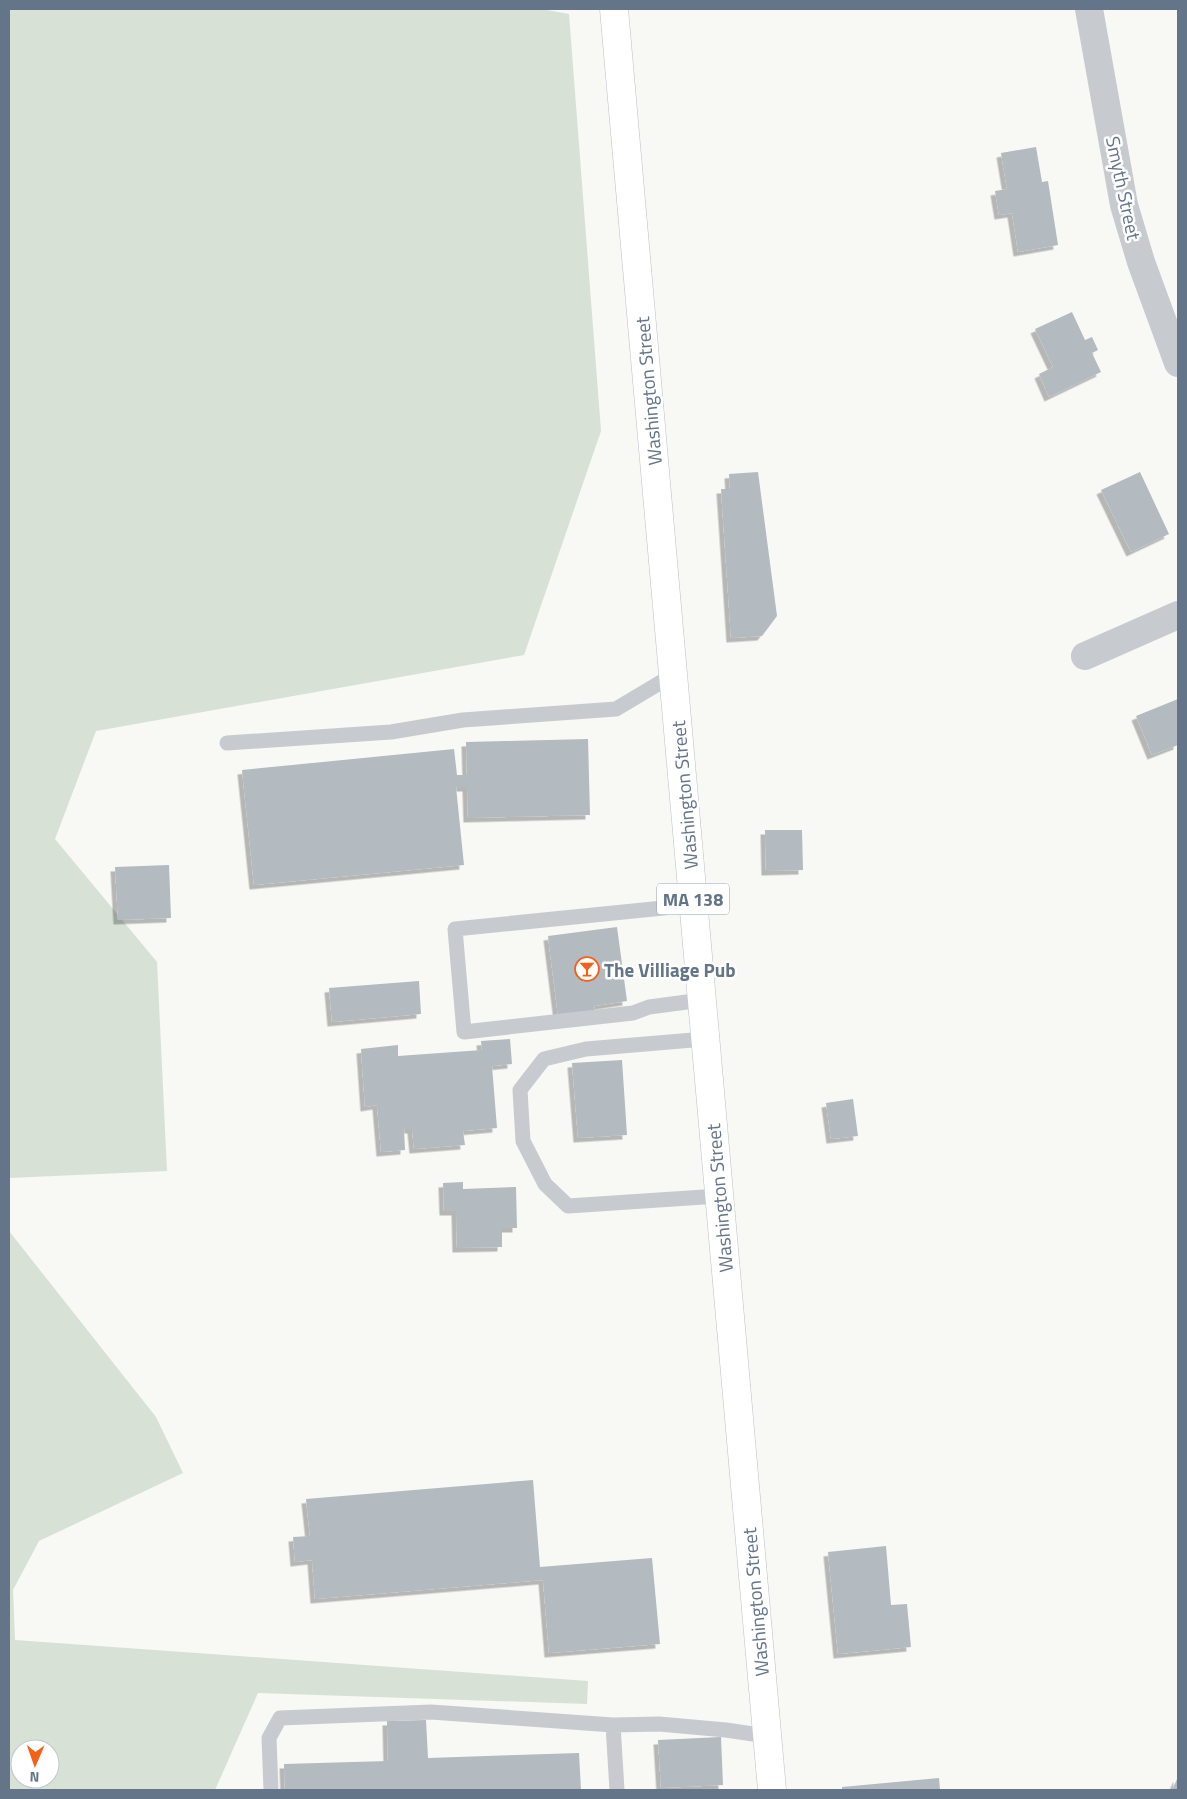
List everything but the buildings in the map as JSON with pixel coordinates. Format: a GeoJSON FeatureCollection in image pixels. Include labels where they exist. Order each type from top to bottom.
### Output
{"type":"FeatureCollection","features":[{"type":"Feature","properties":{"kind":"main road","name":"Washington Street"},"geometry":{"type":"LineString","coordinates":[[614,9],[772,1790]]}},
{"type":"Feature","properties":{"kind":"street","name":"Smyth Street"},"geometry":{"type":"LineString","coordinates":[[1090,9],[1124,205],[1141,262],[1178,363]]}},
{"type":"Feature","properties":{"kind":"street"},"geometry":{"type":"LineString","coordinates":[[1085,656],[1178,615]]}},
{"type":"Feature","properties":{"kind":"lane"},"geometry":{"type":"LineString","coordinates":[[227,743],[391,732],[463,720],[616,709],[673,675]]}},
{"type":"Feature","properties":{"kind":"lane"},"geometry":{"type":"LineString","coordinates":[[693,905],[455,929],[464,1032],[633,1013],[649,1007],[702,1000]]}},
{"type":"Feature","properties":{"kind":"lane"},"geometry":{"type":"LineString","coordinates":[[705,1039],[586,1049],[544,1059],[520,1090],[523,1141],[545,1184],[568,1206],[719,1196]]}},
{"type":"Feature","properties":{"kind":"lane"},"geometry":{"type":"LineString","coordinates":[[271,1790],[269,1738],[280,1718],[431,1712],[613,1725],[659,1724],[767,1736]]}},
{"type":"Feature","properties":{"kind":"lane"},"geometry":{"type":"LineString","coordinates":[[613,1725],[616,1790]]}},
{"type":"Feature","properties":{"kind":"shaded area"},"geometry":{"type":"Polygon","coordinates":[[[9,9],[541,9],[569,14],[601,431],[524,655],[96,731],[55,839],[157,962],[167,1171],[9,1178],[9,9]]]}},
{"type":"Feature","properties":{"kind":"shaded area"},"geometry":{"type":"Polygon","coordinates":[[[9,1231],[156,1417],[183,1473],[39,1541],[13,1590],[15,1640],[588,1681],[587,1704],[258,1693],[215,1790],[9,1790],[9,1231]]]}},
{"type":"Feature","properties":{"kind":"place","name":"The Villiage Pub"},"geometry":{"type":"Point","coordinates":[587,969]}}]}
